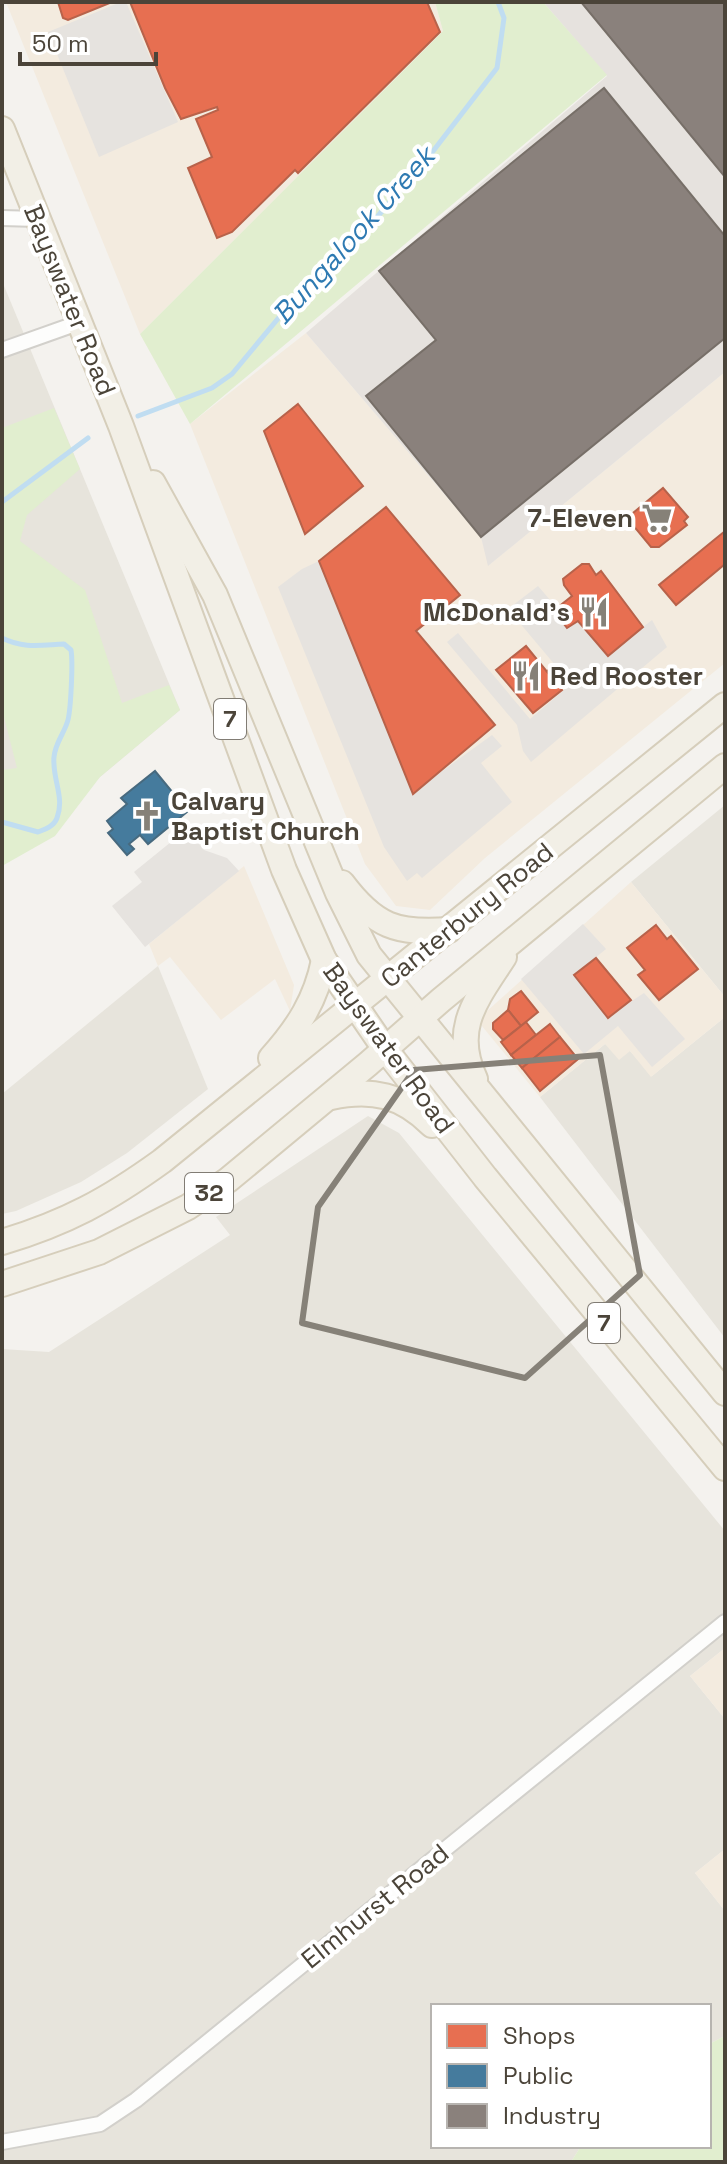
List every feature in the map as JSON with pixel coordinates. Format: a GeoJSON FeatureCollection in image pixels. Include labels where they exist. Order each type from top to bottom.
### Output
{"type":"FeatureCollection","features":[{"type":"Feature","properties":{"kind":"main road","name":"Bayswater Road"},"geometry":{"type":"LineString","coordinates":[[2,129],[121,426],[284,870],[324,960],[353,1006],[485,1177],[725,1468]]}},
{"type":"Feature","properties":{"kind":"main road","name":"Bayswater Road"},"geometry":{"type":"LineString","coordinates":[[121,426],[211,585],[322,856],[369,955],[725,1393]]}},
{"type":"Feature","properties":{"kind":"main road"},"geometry":{"type":"LineString","coordinates":[[180,592],[211,585]]}},
{"type":"Feature","properties":{"kind":"main road","name":"Canterbury Road"},"geometry":{"type":"LineString","coordinates":[[2,1242],[34,1233],[94,1207],[162,1161],[725,705]]}},
{"type":"Feature","properties":{"kind":"main road","name":"Canterbury Road"},"geometry":{"type":"LineString","coordinates":[[2,1284],[99,1252],[188,1207],[249,1164],[418,1019],[725,766]]}},
{"type":"Feature","properties":{"kind":"main road"},"geometry":{"type":"LineString","coordinates":[[322,856],[347,889],[369,912],[384,922],[417,933],[449,930]]}},
{"type":"Feature","properties":{"kind":"main road"},"geometry":{"type":"LineString","coordinates":[[481,1094],[470,1070],[465,1029],[482,991],[517,938]]}},
{"type":"Feature","properties":{"kind":"main road"},"geometry":{"type":"LineString","coordinates":[[224,1111],[303,1019],[315,996],[324,960]]}},
{"type":"Feature","properties":{"kind":"main road"},"geometry":{"type":"LineString","coordinates":[[328,1098],[368,1092],[397,1099],[419,1112],[485,1177]]}},
{"type":"Feature","properties":{"kind":"street"},"geometry":{"type":"LineString","coordinates":[[2,218],[37,219]]}},
{"type":"Feature","properties":{"kind":"street"},"geometry":{"type":"LineString","coordinates":[[2,350],[78,323]]}},
{"type":"Feature","properties":{"kind":"street","name":"Elmhurst Road"},"geometry":{"type":"LineString","coordinates":[[2,2142],[100,2124],[136,2100],[725,1622]]}},
{"type":"Feature","properties":{"kind":"highlighted area"},"geometry":{"type":"Polygon","coordinates":[[[600,1055],[640,1275],[525,1378],[302,1323],[318,1207],[414,1070],[600,1055]]]}},
{"type":"Feature","properties":{"kind":"shaded area"},"geometry":{"type":"Polygon","coordinates":[[[6,2],[435,2],[443,31],[140,334],[6,2]]]}},
{"type":"Feature","properties":{"kind":"shaded area"},"geometry":{"type":"Polygon","coordinates":[[[126,2],[178,122],[99,157],[48,32],[126,2]]]}},
{"type":"Feature","properties":{"kind":"shaded area"},"geometry":{"type":"Polygon","coordinates":[[[543,2],[725,2],[725,372],[488,566],[481,537],[306,333],[607,76],[543,2]]]}},
{"type":"Feature","properties":{"kind":"shaded area"},"geometry":{"type":"Polygon","coordinates":[[[2,281],[180,710],[2,864],[2,281]]]}},
{"type":"Feature","properties":{"kind":"shaded area"},"geometry":{"type":"Polygon","coordinates":[[[306,333],[481,537],[489,565],[725,372],[725,663],[485,858],[430,910],[396,906],[365,864],[190,424],[306,333]]]}},
{"type":"Feature","properties":{"kind":"shaded area"},"geometry":{"type":"Polygon","coordinates":[[[319,561],[412,793],[492,735],[502,746],[481,763],[512,802],[422,878],[417,873],[407,881],[384,847],[278,587],[319,561]]]}},
{"type":"Feature","properties":{"kind":"shaded area"},"geometry":{"type":"Polygon","coordinates":[[[538,586],[557,608],[557,615],[567,628],[578,621],[643,627],[652,620],[667,647],[531,762],[523,751],[517,725],[447,642],[458,633],[530,719],[571,684],[508,609],[538,586]]]}},
{"type":"Feature","properties":{"kind":"shaded area"},"geometry":{"type":"Polygon","coordinates":[[[725,805],[725,997],[631,882],[725,805]]]}},
{"type":"Feature","properties":{"kind":"shaded area"},"geometry":{"type":"Polygon","coordinates":[[[187,829],[204,850],[227,858],[239,871],[145,947],[112,906],[142,882],[134,872],[187,829]]]}},
{"type":"Feature","properties":{"kind":"shaded area"},"geometry":{"type":"Polygon","coordinates":[[[244,866],[294,985],[290,1011],[275,979],[221,1020],[170,957],[158,966],[149,944],[244,866]]]}},
{"type":"Feature","properties":{"kind":"shaded area"},"geometry":{"type":"Polygon","coordinates":[[[631,882],[725,997],[725,1017],[651,1077],[630,1051],[619,1060],[605,1044],[540,1097],[477,1020],[631,882]]]}},
{"type":"Feature","properties":{"kind":"shaded area"},"geometry":{"type":"Polygon","coordinates":[[[583,924],[606,949],[574,975],[608,1017],[644,993],[685,1039],[652,1067],[618,1026],[584,1054],[521,979],[583,924]]]}},
{"type":"Feature","properties":{"kind":"shaded area"},"geometry":{"type":"Polygon","coordinates":[[[158,966],[208,1089],[127,1153],[81,1182],[16,1211],[2,1214],[2,1094],[158,966]]]}},
{"type":"Feature","properties":{"kind":"shaded area"},"geometry":{"type":"Polygon","coordinates":[[[725,1017],[725,1338],[540,1097],[605,1044],[630,1051],[652,1076],[725,1017]]]}},
{"type":"Feature","properties":{"kind":"shaded area"},"geometry":{"type":"Polygon","coordinates":[[[368,1116],[399,1133],[725,1531],[725,1648],[690,1676],[725,1719],[725,1849],[695,1873],[725,1911],[725,2036],[711,2043],[711,2004],[431,2004],[431,2148],[580,2148],[571,2162],[2,2162],[2,1349],[49,1352],[230,1235],[216,1217],[368,1116]]]}},
{"type":"Feature","properties":{"kind":"shaded area"},"geometry":{"type":"Polygon","coordinates":[[[725,1648],[725,1719],[690,1676],[725,1648]]]}},
{"type":"Feature","properties":{"kind":"shaded area"},"geometry":{"type":"Polygon","coordinates":[[[725,1849],[725,1911],[695,1873],[725,1849]]]}},
{"type":"Feature","properties":{"kind":"green space"},"geometry":{"type":"Polygon","coordinates":[[[435,2],[543,2],[607,75],[190,424],[140,334],[443,31],[435,2]]]}},
{"type":"Feature","properties":{"kind":"green space"},"geometry":{"type":"Polygon","coordinates":[[[54,408],[80,469],[27,515],[20,541],[85,590],[122,703],[169,685],[180,710],[100,777],[55,836],[2,866],[2,770],[17,768],[2,709],[2,428],[54,408]]]}},
{"type":"Feature","properties":{"kind":"green space"},"geometry":{"type":"Polygon","coordinates":[[[725,2036],[725,2162],[571,2162],[580,2148],[711,2148],[711,2043],[725,2036]]]}},
{"type":"Feature","properties":{"kind":"building: Shops"},"geometry":{"type":"Polygon","coordinates":[[[58,2],[112,2],[68,20],[63,18],[58,2]]]}},
{"type":"Feature","properties":{"kind":"building: Shops"},"geometry":{"type":"Polygon","coordinates":[[[130,2],[427,2],[440,32],[298,173],[295,170],[232,232],[217,238],[188,168],[212,157],[196,119],[218,110],[217,107],[181,119],[130,2]]]}},
{"type":"Feature","properties":{"kind":"building: Shops"},"geometry":{"type":"Polygon","coordinates":[[[298,404],[363,486],[305,534],[264,431],[298,404]]]}},
{"type":"Feature","properties":{"kind":"building: Shops","name":"7-Eleven"},"geometry":{"type":"Polygon","coordinates":[[[663,488],[688,517],[684,521],[687,525],[659,547],[651,547],[627,518],[663,488]]]}},
{"type":"Feature","properties":{"kind":"building: Shops"},"geometry":{"type":"Polygon","coordinates":[[[386,507],[460,595],[416,631],[495,725],[413,794],[319,561],[386,507]]]}},
{"type":"Feature","properties":{"kind":"building: Shops"},"geometry":{"type":"Polygon","coordinates":[[[725,531],[725,564],[676,605],[659,585],[725,531]]]}},
{"type":"Feature","properties":{"kind":"building: Shops","name":"McDonald's"},"geometry":{"type":"Polygon","coordinates":[[[582,564],[589,564],[596,575],[601,571],[643,627],[608,656],[578,621],[567,628],[557,615],[557,608],[572,596],[563,579],[582,564]]]}},
{"type":"Feature","properties":{"kind":"building: Shops","name":"Red Rooster"},"geometry":{"type":"Polygon","coordinates":[[[526,646],[562,690],[533,713],[496,670],[526,646]]]}},
{"type":"Feature","properties":{"kind":"building: Shops"},"geometry":{"type":"Polygon","coordinates":[[[554,667],[561,676],[555,681],[547,671],[554,667]]]}},
{"type":"Feature","properties":{"kind":"building: Shops"},"geometry":{"type":"Polygon","coordinates":[[[656,925],[667,939],[671,936],[698,969],[659,1000],[638,975],[645,970],[627,948],[656,925]]]}},
{"type":"Feature","properties":{"kind":"building: Shops"},"geometry":{"type":"Polygon","coordinates":[[[596,958],[631,1000],[608,1018],[574,975],[596,958]]]}},
{"type":"Feature","properties":{"kind":"building: Shops"},"geometry":{"type":"Polygon","coordinates":[[[521,991],[538,1012],[521,1026],[508,1010],[510,999],[521,991]]]}},
{"type":"Feature","properties":{"kind":"building: Shops"},"geometry":{"type":"Polygon","coordinates":[[[508,1010],[521,1026],[503,1040],[493,1029],[493,1023],[508,1010]]]}},
{"type":"Feature","properties":{"kind":"building: Shops"},"geometry":{"type":"Polygon","coordinates":[[[526,1022],[536,1035],[511,1055],[501,1042],[526,1022]]]}},
{"type":"Feature","properties":{"kind":"building: Shops"},"geometry":{"type":"Polygon","coordinates":[[[550,1024],[560,1037],[522,1068],[511,1055],[550,1024]]]}},
{"type":"Feature","properties":{"kind":"building: Shops"},"geometry":{"type":"Polygon","coordinates":[[[560,1037],[578,1059],[540,1091],[522,1068],[560,1037]]]}},
{"type":"Feature","properties":{"kind":"building: Public","name":"Calvary Baptist Church"},"geometry":{"type":"Polygon","coordinates":[[[155,771],[188,811],[148,844],[140,835],[129,844],[134,849],[127,855],[108,833],[113,829],[107,821],[127,804],[121,798],[155,771]]]}},
{"type":"Feature","properties":{"kind":"building: Industry"},"geometry":{"type":"Polygon","coordinates":[[[581,2],[725,2],[725,177],[581,2]]]}},
{"type":"Feature","properties":{"kind":"building: Industry"},"geometry":{"type":"Polygon","coordinates":[[[604,88],[725,236],[725,338],[481,537],[366,396],[436,340],[379,271],[604,88]]]}},
{"type":"Feature","properties":{"kind":"waterway","name":"Bungalook Creek"},"geometry":{"type":"LineString","coordinates":[[138,416],[212,388],[232,374],[286,309],[365,231],[427,159],[497,68],[504,18],[498,2]]}},
{"type":"Feature","properties":{"kind":"waterway","name":"Bungalook Creek"},"geometry":{"type":"LineString","coordinates":[[2,502],[88,438]]}},
{"type":"Feature","properties":{"kind":"waterway","name":"Bungalook Creek"},"geometry":{"type":"LineString","coordinates":[[2,638],[25,645],[64,644],[71,650],[72,665],[68,718],[54,757],[60,803],[57,818],[52,825],[38,832],[2,822]]}},
{"type":"Feature","properties":{"kind":"place","name":"7-Eleven"},"geometry":{"type":"Point","coordinates":[657,518]}},
{"type":"Feature","properties":{"kind":"place","name":"McDonald's"},"geometry":{"type":"Point","coordinates":[594,612]}},
{"type":"Feature","properties":{"kind":"place","name":"Red Rooster"},"geometry":{"type":"Point","coordinates":[526,676]}},
{"type":"Feature","properties":{"kind":"place","name":"Calvary Baptist Church"},"geometry":{"type":"Point","coordinates":[147,816]}}]}
